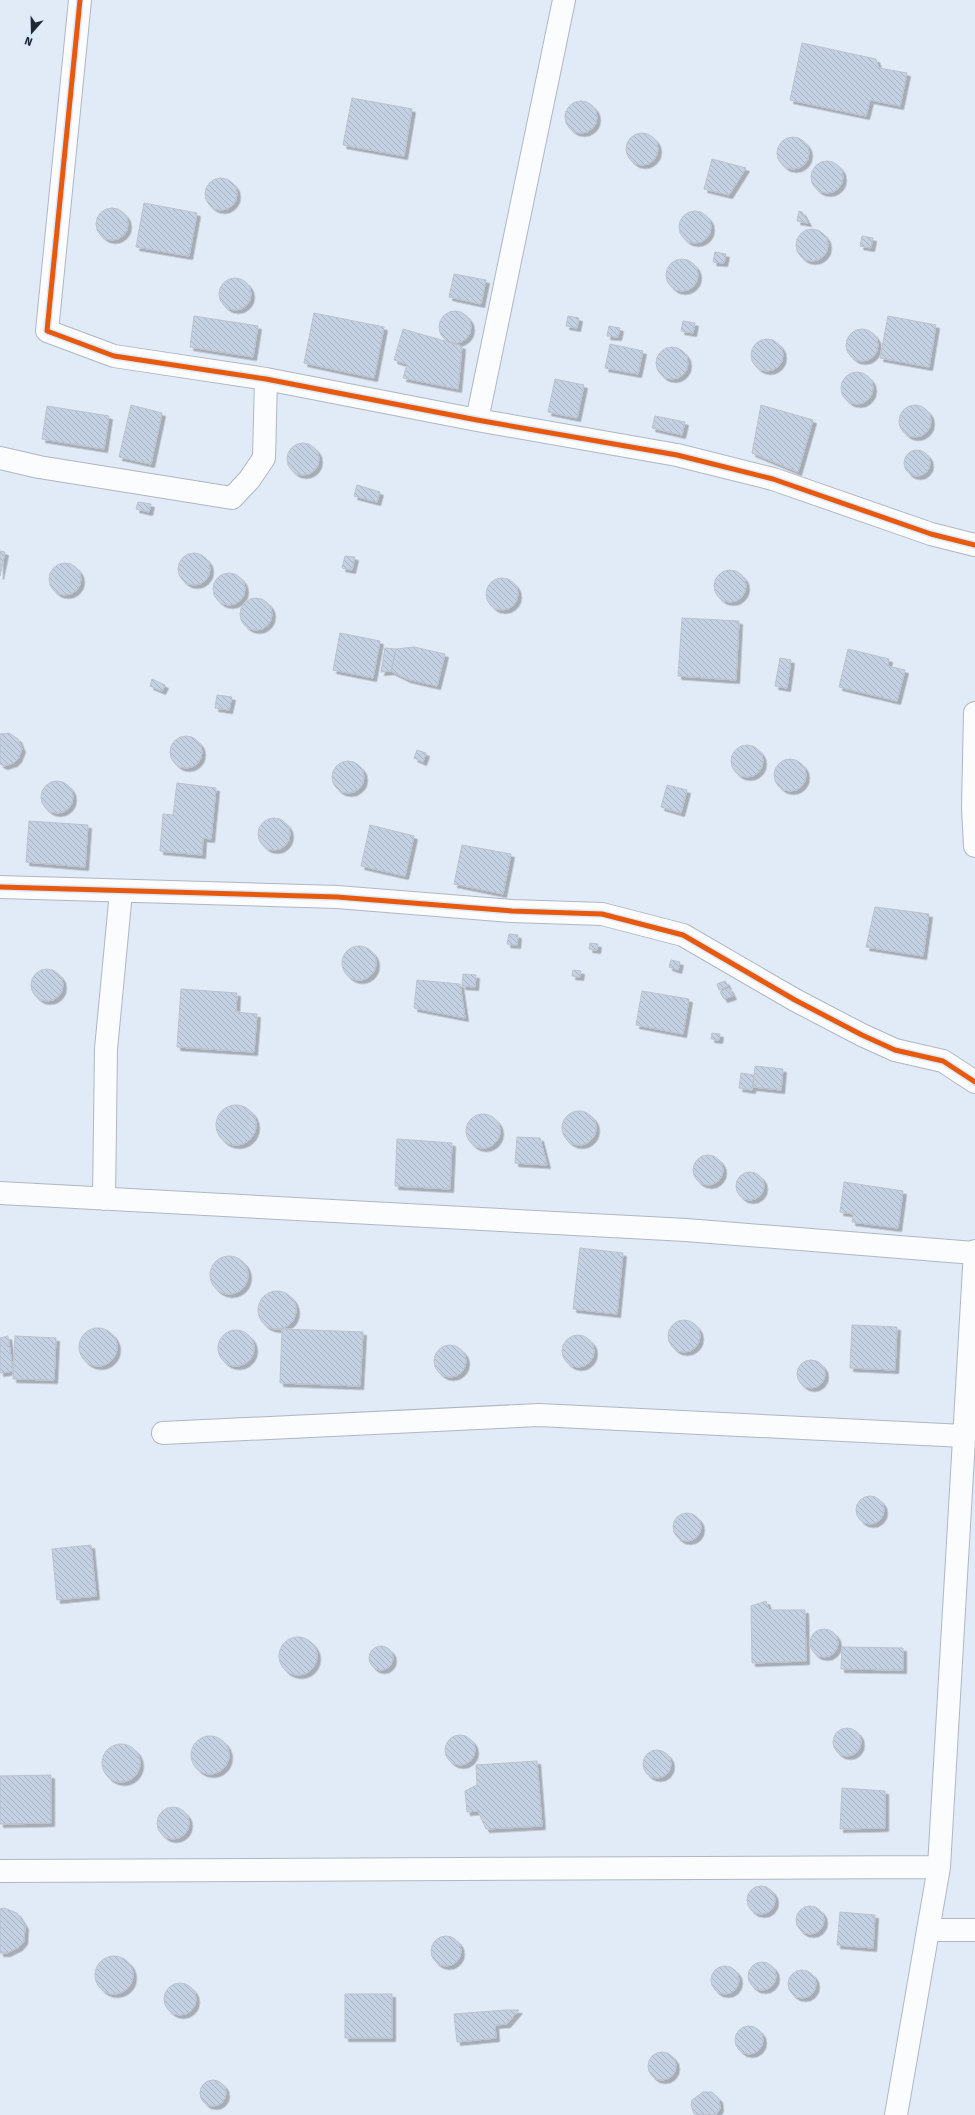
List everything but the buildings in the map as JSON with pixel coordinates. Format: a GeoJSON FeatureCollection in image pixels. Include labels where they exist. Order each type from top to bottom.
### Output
{"type":"FeatureCollection","features":[{"type":"Feature","properties":{"kind":"street"},"geometry":{"type":"LineString","coordinates":[[80,0],[47,331],[114,356],[266,378],[477,420],[677,455],[773,479],[931,534],[975,545]]}},
{"type":"Feature","properties":{"kind":"street"},"geometry":{"type":"LineString","coordinates":[[477,420],[564,0]]}},
{"type":"Feature","properties":{"kind":"street"},"geometry":{"type":"LineString","coordinates":[[0,458],[39,466],[232,498],[249,480],[264,458],[266,378]]}},
{"type":"Feature","properties":{"kind":"street"},"geometry":{"type":"LineString","coordinates":[[975,713],[973,808],[975,846]]}},
{"type":"Feature","properties":{"kind":"street"},"geometry":{"type":"LineString","coordinates":[[0,888],[336,896],[512,911],[602,914],[683,935],[795,1000],[868,1038],[895,1050],[943,1061],[975,1082]]}},
{"type":"Feature","properties":{"kind":"street"},"geometry":{"type":"LineString","coordinates":[[104,1200],[106,1049],[121,892]]}},
{"type":"Feature","properties":{"kind":"street"},"geometry":{"type":"LineString","coordinates":[[0,1193],[104,1200],[686,1230],[974,1252],[938,1867],[896,2115]]}},
{"type":"Feature","properties":{"kind":"street"},"geometry":{"type":"LineString","coordinates":[[163,1433],[539,1415],[964,1436]]}},
{"type":"Feature","properties":{"kind":"street"},"geometry":{"type":"LineString","coordinates":[[0,1872],[938,1867]]}},
{"type":"Feature","properties":{"kind":"street"},"geometry":{"type":"LineString","coordinates":[[928,1930],[975,1930]]}},
{"type":"Feature","properties":{"kind":"cycle path"},"geometry":{"type":"LineString","coordinates":[[80,0],[47,331],[114,356],[266,379],[477,420],[677,455],[773,479],[931,534],[975,545]]}},
{"type":"Feature","properties":{"kind":"cycle path"},"geometry":{"type":"LineString","coordinates":[[0,887],[337,897],[512,911],[602,914],[683,935],[795,1000],[862,1035],[895,1050],[943,1061],[975,1082]]}}]}
